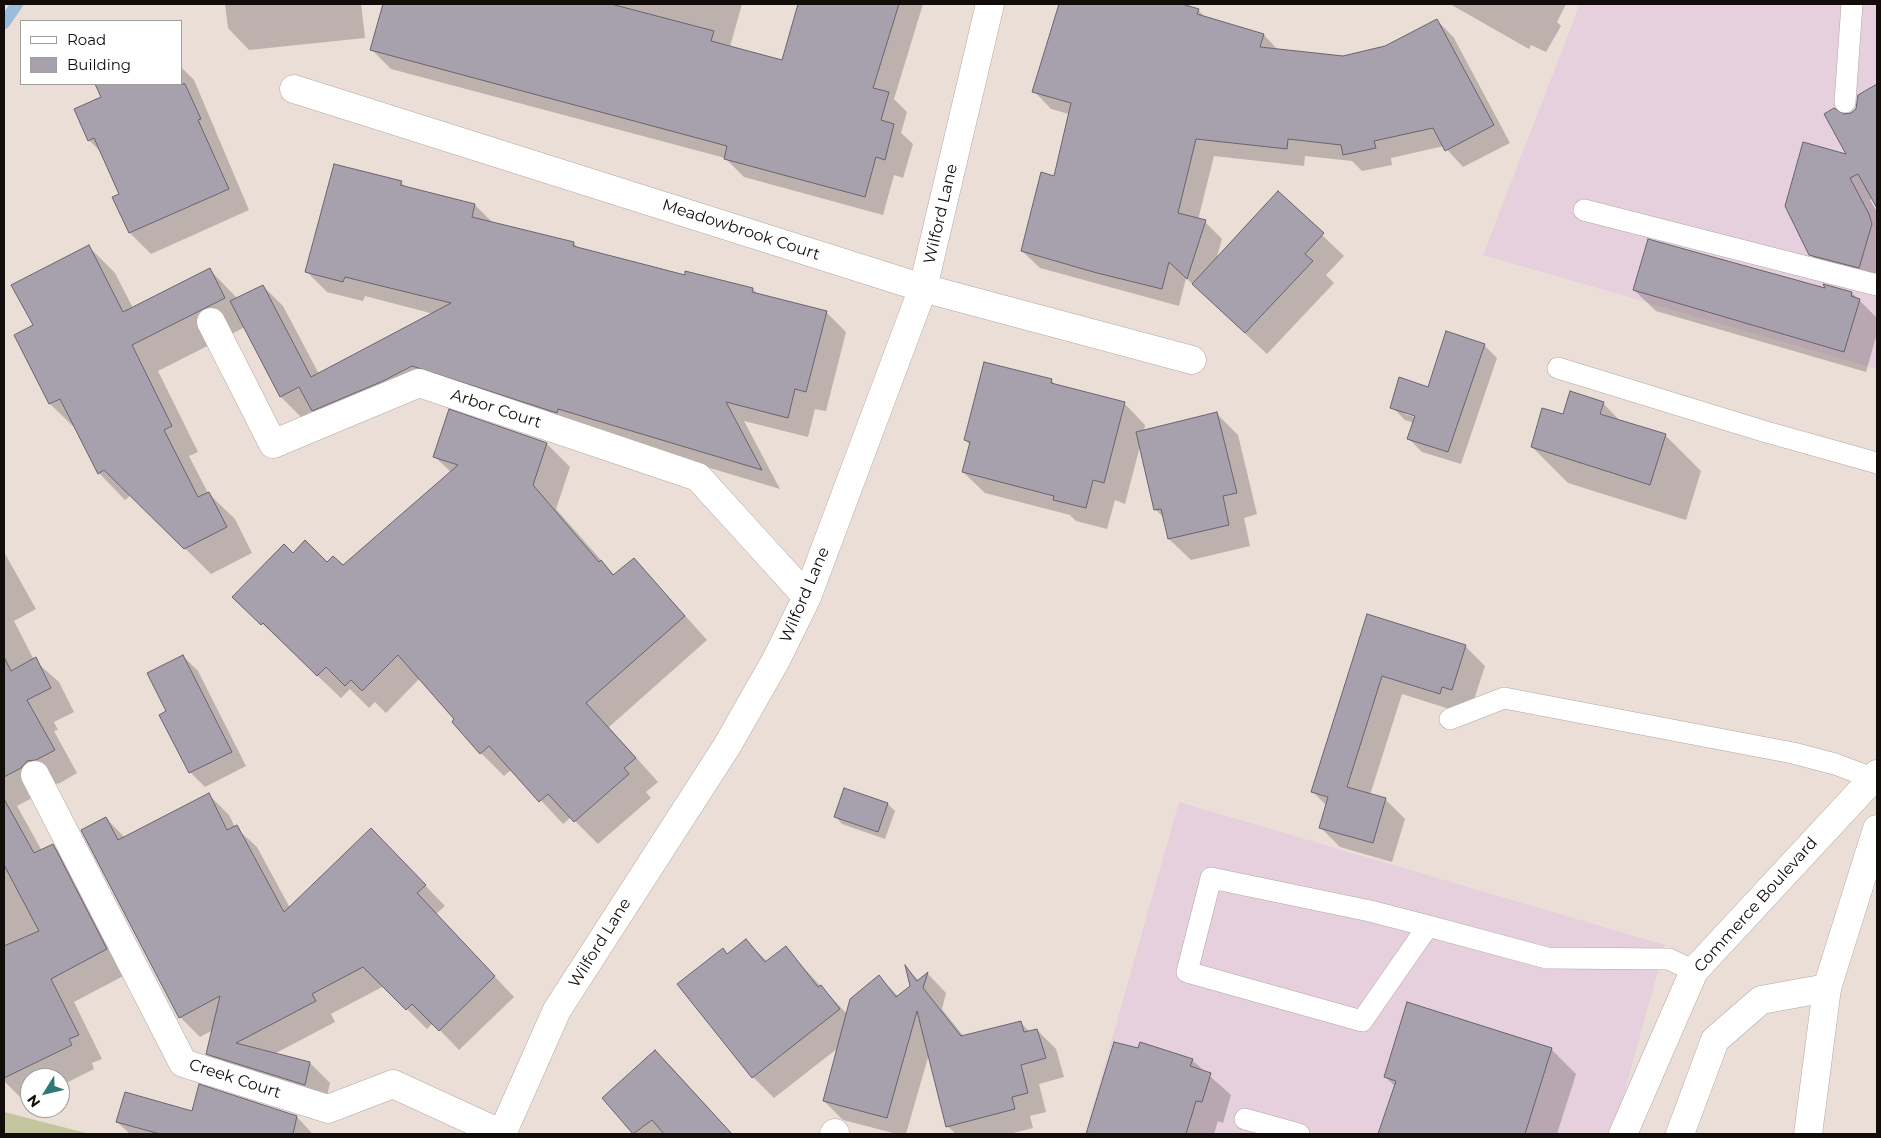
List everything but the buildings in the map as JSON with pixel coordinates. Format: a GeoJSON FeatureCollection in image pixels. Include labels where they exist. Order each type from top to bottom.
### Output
{"type":"FeatureCollection","features":[{"type":"Feature","properties":{"kind":"main road","name":"Wilford Lane"},"geometry":{"type":"LineString","coordinates":[[502,1134],[557,1010],[727,746],[776,660],[807,597],[923,288],[990,4]]}},
{"type":"Feature","properties":{"kind":"main road","name":"Meadowbrook Court"},"geometry":{"type":"LineString","coordinates":[[294,88],[923,288],[1192,360]]}},
{"type":"Feature","properties":{"kind":"main road","name":"Arbor Court"},"geometry":{"type":"LineString","coordinates":[[211,322],[274,444],[419,383],[698,477],[807,597]]}},
{"type":"Feature","properties":{"kind":"main road","name":"Creek Court"},"geometry":{"type":"LineString","coordinates":[[35,774],[183,1063],[328,1109],[394,1084],[502,1134]]}},
{"type":"Feature","properties":{"kind":"main road","name":"Commerce Boulevard"},"geometry":{"type":"LineString","coordinates":[[1623,1134],[1694,971],[1875,776]]}},
{"type":"Feature","properties":{"kind":"main road"},"geometry":{"type":"LineString","coordinates":[[1808,1134],[1827,988],[1877,829]]}},
{"type":"Feature","properties":{"kind":"main road"},"geometry":{"type":"LineString","coordinates":[[1680,1134],[1715,1040],[1761,1000],[1827,988]]}},
{"type":"Feature","properties":{"kind":"lane"},"geometry":{"type":"LineString","coordinates":[[1845,102],[1852,4]]}},
{"type":"Feature","properties":{"kind":"lane"},"geometry":{"type":"LineString","coordinates":[[1584,210],[1877,285]]}},
{"type":"Feature","properties":{"kind":"lane"},"geometry":{"type":"LineString","coordinates":[[1558,368],[1763,431],[1877,463]]}},
{"type":"Feature","properties":{"kind":"lane"},"geometry":{"type":"LineString","coordinates":[[1450,719],[1504,698],[1793,753],[1875,776]]}},
{"type":"Feature","properties":{"kind":"lane"},"geometry":{"type":"LineString","coordinates":[[1428,926],[1362,1021],[1186,972],[1211,878],[1370,910],[1547,958],[1669,960],[1694,971]]}},
{"type":"Feature","properties":{"kind":"lane"},"geometry":{"type":"LineString","coordinates":[[1245,1119],[1299,1134]]}},
{"type":"Feature","properties":{"kind":"shaded area"},"geometry":{"type":"Polygon","coordinates":[[[1580,4],[1877,4],[1877,369],[1483,255],[1580,4]]]}},
{"type":"Feature","properties":{"kind":"shaded area"},"geometry":{"type":"Polygon","coordinates":[[[1179,802],[1665,945],[1613,1134],[1085,1134],[1179,802]]]}},
{"type":"Feature","properties":{"kind":"green space"},"geometry":{"type":"Polygon","coordinates":[[[4,1112],[20,1116],[20,1118],[27,1118],[90,1134],[4,1134],[4,1112]]]}},
{"type":"Feature","properties":{"kind":"waterway"},"geometry":{"type":"LineString","coordinates":[[4,23],[17,4]]}}]}
